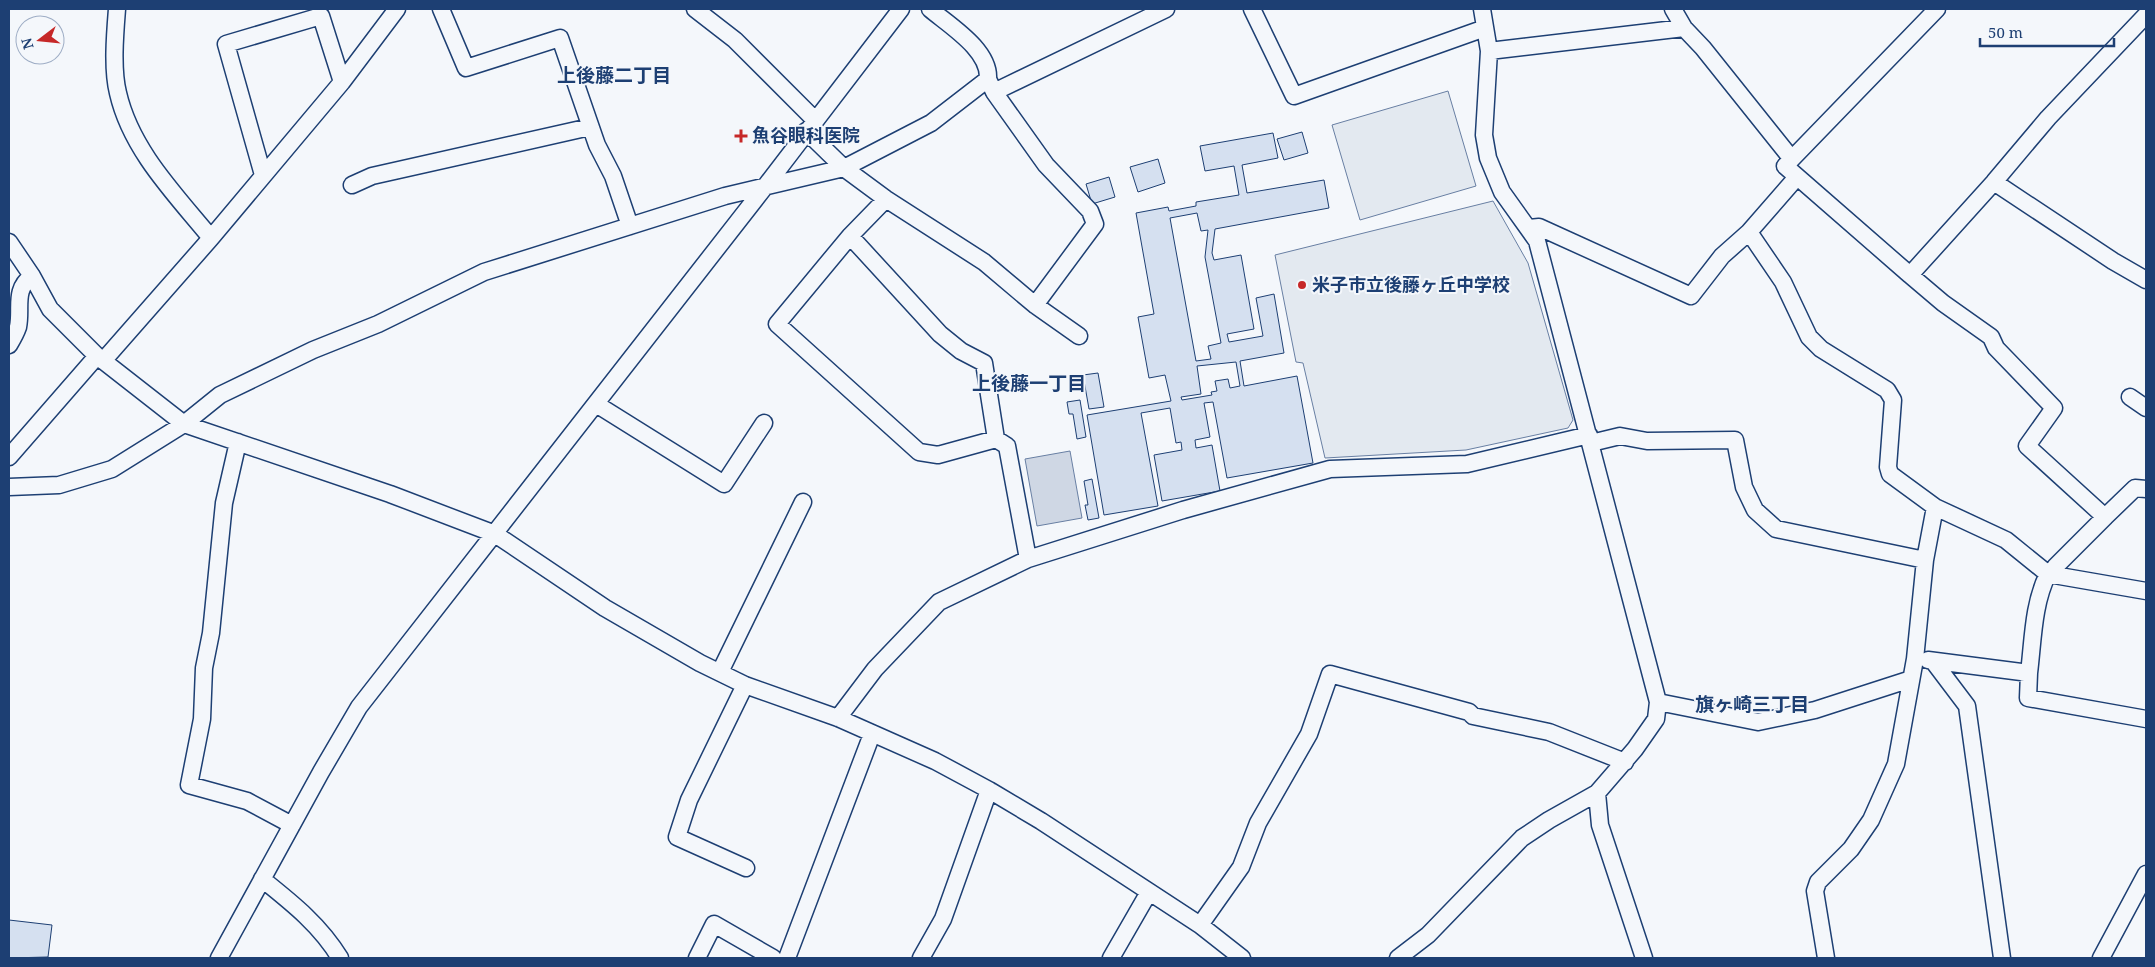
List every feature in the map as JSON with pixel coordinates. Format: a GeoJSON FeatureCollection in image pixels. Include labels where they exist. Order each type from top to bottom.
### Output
{"type":"FeatureCollection","features":[{"type":"Feature","properties":{"kind":"street"},"geometry":{"type":"LineString","coordinates":[[117,9],[115,35],[118,93],[131,130],[155,170],[211,238]]}},
{"type":"Feature","properties":{"kind":"street"},"geometry":{"type":"LineString","coordinates":[[9,457],[211,238],[342,82],[397,9]]}},
{"type":"Feature","properties":{"kind":"street"},"geometry":{"type":"LineString","coordinates":[[441,9],[466,68],[560,38],[590,126],[613,176],[630,226]]}},
{"type":"Feature","properties":{"kind":"street"},"geometry":{"type":"LineString","coordinates":[[696,9],[735,40],[810,125],[844,168],[886,199],[984,262],[1035,305],[1079,336]]}},
{"type":"Feature","properties":{"kind":"street"},"geometry":{"type":"LineString","coordinates":[[219,958],[359,707],[764,188],[810,125],[901,9]]}},
{"type":"Feature","properties":{"kind":"street"},"geometry":{"type":"LineString","coordinates":[[930,9],[976,49],[988,70],[991,85],[1007,113],[1046,165],[1090,211],[1094,224],[1035,305]]}},
{"type":"Feature","properties":{"kind":"street"},"geometry":{"type":"LineString","coordinates":[[9,487],[59,485],[99,474],[128,460],[184,424],[220,395],[313,350],[378,324],[484,272],[725,196],[844,168],[931,123],[991,85],[1166,9]]}},
{"type":"Feature","properties":{"kind":"street"},"geometry":{"type":"LineString","coordinates":[[1252,9],[1294,96],[1485,28]]}},
{"type":"Feature","properties":{"kind":"street"},"geometry":{"type":"LineString","coordinates":[[1398,958],[1428,935],[1522,838],[1549,820],[1597,793],[1624,762],[1656,719],[1658,702],[1537,241],[1502,192],[1488,158],[1484,135],[1489,51],[1482,9]]}},
{"type":"Feature","properties":{"kind":"street"},"geometry":{"type":"LineString","coordinates":[[1673,9],[1684,28],[1703,48],[1791,158]]}},
{"type":"Feature","properties":{"kind":"street"},"geometry":{"type":"LineString","coordinates":[[1937,9],[1785,166],[1943,303],[1991,336],[1996,348],[2054,408],[2027,446],[2106,517]]}},
{"type":"Feature","properties":{"kind":"street"},"geometry":{"type":"LineString","coordinates":[[1910,275],[1994,182],[2048,118],[2146,15]]}},
{"type":"Feature","properties":{"kind":"street"},"geometry":{"type":"LineString","coordinates":[[264,175],[226,44],[321,16],[342,82]]}},
{"type":"Feature","properties":{"kind":"street"},"geometry":{"type":"LineString","coordinates":[[1489,51],[1684,28]]}},
{"type":"Feature","properties":{"kind":"street"},"geometry":{"type":"LineString","coordinates":[[352,185],[372,176],[590,126]]}},
{"type":"Feature","properties":{"kind":"street"},"geometry":{"type":"LineString","coordinates":[[1529,228],[1539,226],[1691,296],[1722,256],[1749,232],[1797,177]]}},
{"type":"Feature","properties":{"kind":"street"},"geometry":{"type":"LineString","coordinates":[[1994,182],[2113,262],[2146,280]]}},
{"type":"Feature","properties":{"kind":"street"},"geometry":{"type":"LineString","coordinates":[[886,199],[850,236],[777,324],[919,452],[938,455],[996,439],[1007,446],[1028,560]]}},
{"type":"Feature","properties":{"kind":"street"},"geometry":{"type":"LineString","coordinates":[[1749,232],[1784,282],[1808,337],[1821,349],[1888,390],[1893,400],[1888,467],[1890,474],[1935,507],[2006,540],[2051,574],[2146,591]]}},
{"type":"Feature","properties":{"kind":"street"},"geometry":{"type":"LineString","coordinates":[[850,236],[940,334],[961,351],[984,363],[996,439]]}},
{"type":"Feature","properties":{"kind":"street"},"geometry":{"type":"LineString","coordinates":[[9,242],[32,276],[50,310],[100,358],[184,424],[390,494],[494,534],[605,608],[745,685],[838,718],[935,761],[989,790],[1041,821],[1200,925],[1242,958]]}},
{"type":"Feature","properties":{"kind":"street"},"geometry":{"type":"LineString","coordinates":[[9,345],[18,327],[18,304],[22,286],[32,276]]}},
{"type":"Feature","properties":{"kind":"street"},"geometry":{"type":"LineString","coordinates":[[2130,397],[2146,408]]}},
{"type":"Feature","properties":{"kind":"street"},"geometry":{"type":"LineString","coordinates":[[596,404],[724,484],[764,423]]}},
{"type":"Feature","properties":{"kind":"street"},"geometry":{"type":"LineString","coordinates":[[838,718],[874,669],[939,602],[1028,560],[1183,510],[1330,469],[1467,464],[1590,439],[1620,436],[1648,441],[1735,440],[1744,487],[1755,510],[1776,529],[1925,560]]}},
{"type":"Feature","properties":{"kind":"street"},"geometry":{"type":"LineString","coordinates":[[238,442],[224,503],[211,633],[204,668],[202,719],[189,785],[247,801],[292,825]]}},
{"type":"Feature","properties":{"kind":"street"},"geometry":{"type":"LineString","coordinates":[[2146,490],[2135,488],[2055,567],[2044,582],[2034,630],[2028,698],[2146,719]]}},
{"type":"Feature","properties":{"kind":"street"},"geometry":{"type":"LineString","coordinates":[[720,672],[803,502]]}},
{"type":"Feature","properties":{"kind":"street"},"geometry":{"type":"LineString","coordinates":[[1826,958],[1815,891],[1818,882],[1851,849],[1878,806],[1896,764],[1915,659],[1925,560],[1935,507]]}},
{"type":"Feature","properties":{"kind":"street"},"geometry":{"type":"LineString","coordinates":[[1915,659],[2029,673]]}},
{"type":"Feature","properties":{"kind":"street"},"geometry":{"type":"LineString","coordinates":[[1933,661],[1967,706],[2002,958]]}},
{"type":"Feature","properties":{"kind":"street"},"geometry":{"type":"LineString","coordinates":[[1200,925],[1241,867],[1258,823],[1309,734],[1330,674],[1469,712],[1473,716],[1549,732],[1624,762]]}},
{"type":"Feature","properties":{"kind":"street"},"geometry":{"type":"LineString","coordinates":[[1658,702],[1758,722],[1815,710],[1911,679]]}},
{"type":"Feature","properties":{"kind":"street"},"geometry":{"type":"LineString","coordinates":[[745,685],[689,800],[677,837],[746,868]]}},
{"type":"Feature","properties":{"kind":"street"},"geometry":{"type":"LineString","coordinates":[[787,958],[872,734]]}},
{"type":"Feature","properties":{"kind":"street"},"geometry":{"type":"LineString","coordinates":[[922,958],[943,919],[989,790]]}},
{"type":"Feature","properties":{"kind":"street"},"geometry":{"type":"LineString","coordinates":[[1597,793],[1600,825],[1644,958]]}},
{"type":"Feature","properties":{"kind":"street"},"geometry":{"type":"LineString","coordinates":[[2101,958],[2146,874]]}},
{"type":"Feature","properties":{"kind":"street"},"geometry":{"type":"LineString","coordinates":[[262,879],[304,913],[331,943],[340,958]]}},
{"type":"Feature","properties":{"kind":"street"},"geometry":{"type":"LineString","coordinates":[[1111,958],[1149,892]]}},
{"type":"Feature","properties":{"kind":"street"},"geometry":{"type":"LineString","coordinates":[[697,958],[714,924],[772,958]]}},
{"type":"Feature","properties":{"kind":"shaded area"},"geometry":{"type":"Polygon","coordinates":[[[1448,91],[1476,186],[1360,220],[1332,125],[1448,91]]]}},
{"type":"Feature","properties":{"kind":"shaded area"},"geometry":{"type":"Polygon","coordinates":[[[1493,201],[1528,263],[1573,420],[1568,428],[1466,450],[1325,458],[1303,363],[1296,362],[1275,255],[1493,201]]]}},
{"type":"Feature","properties":{"kind":"shaded area"},"geometry":{"type":"Polygon","coordinates":[[[1070,451],[1082,518],[1037,526],[1025,459],[1070,451]]]}},
{"type":"Feature","properties":{"kind":"building"},"geometry":{"type":"Polygon","coordinates":[[[1302,132],[1308,153],[1284,160],[1277,139],[1302,132]]]}},
{"type":"Feature","properties":{"kind":"building"},"geometry":{"type":"Polygon","coordinates":[[[1273,133],[1278,158],[1242,165],[1247,193],[1324,180],[1329,208],[1215,229],[1212,253],[1214,260],[1241,255],[1254,329],[1227,334],[1229,342],[1263,336],[1256,298],[1274,294],[1284,353],[1240,361],[1244,386],[1297,376],[1313,463],[1227,478],[1213,402],[1204,403],[1210,437],[1195,440],[1196,448],[1212,445],[1220,491],[1162,501],[1154,455],[1182,450],[1181,442],[1176,443],[1170,408],[1141,413],[1158,506],[1104,515],[1087,415],[1171,401],[1165,375],[1149,378],[1138,317],[1154,314],[1136,213],[1168,207],[1169,211],[1196,206],[1196,202],[1239,195],[1234,166],[1205,171],[1200,146],[1273,133]],[[1197,213],[1170,218],[1196,361],[1211,359],[1208,346],[1221,343],[1205,257],[1208,230],[1201,231],[1197,213]],[[1236,362],[1197,366],[1201,394],[1181,397],[1182,400],[1212,395],[1211,392],[1217,391],[1215,381],[1228,379],[1230,388],[1240,386],[1236,362]]]}},
{"type":"Feature","properties":{"kind":"building"},"geometry":{"type":"Polygon","coordinates":[[[1158,159],[1165,183],[1138,192],[1130,167],[1158,159]]]}},
{"type":"Feature","properties":{"kind":"building"},"geometry":{"type":"Polygon","coordinates":[[[1109,177],[1115,197],[1092,204],[1086,184],[1109,177]]]}},
{"type":"Feature","properties":{"kind":"building"},"geometry":{"type":"Polygon","coordinates":[[[1098,373],[1104,407],[1089,409],[1083,375],[1098,373]]]}},
{"type":"Feature","properties":{"kind":"building"},"geometry":{"type":"Polygon","coordinates":[[[1080,400],[1086,437],[1077,439],[1073,414],[1069,414],[1067,402],[1080,400]]]}},
{"type":"Feature","properties":{"kind":"building"},"geometry":{"type":"Polygon","coordinates":[[[1092,479],[1099,518],[1088,520],[1085,505],[1088,505],[1084,481],[1092,479]]]}},
{"type":"Feature","properties":{"kind":"building"},"geometry":{"type":"Polygon","coordinates":[[[9,920],[52,925],[48,957],[9,958],[9,920]]]}},
{"type":"Feature","properties":{"kind":"place","name":"魚谷眼科医院"},"geometry":{"type":"Point","coordinates":[741,136]}},
{"type":"Feature","properties":{"kind":"place","name":"米子市立後藤ヶ丘中学校"},"geometry":{"type":"Point","coordinates":[1302,285]}},
{"type":"Feature","properties":{"kind":"district","name":"上後藤二丁目"},"geometry":{"type":"Point","coordinates":[614,75]}},
{"type":"Feature","properties":{"kind":"district","name":"上後藤一丁目"},"geometry":{"type":"Point","coordinates":[1029,383]}},
{"type":"Feature","properties":{"kind":"district","name":"旗ヶ崎三丁目"},"geometry":{"type":"Point","coordinates":[1752,704]}}]}
